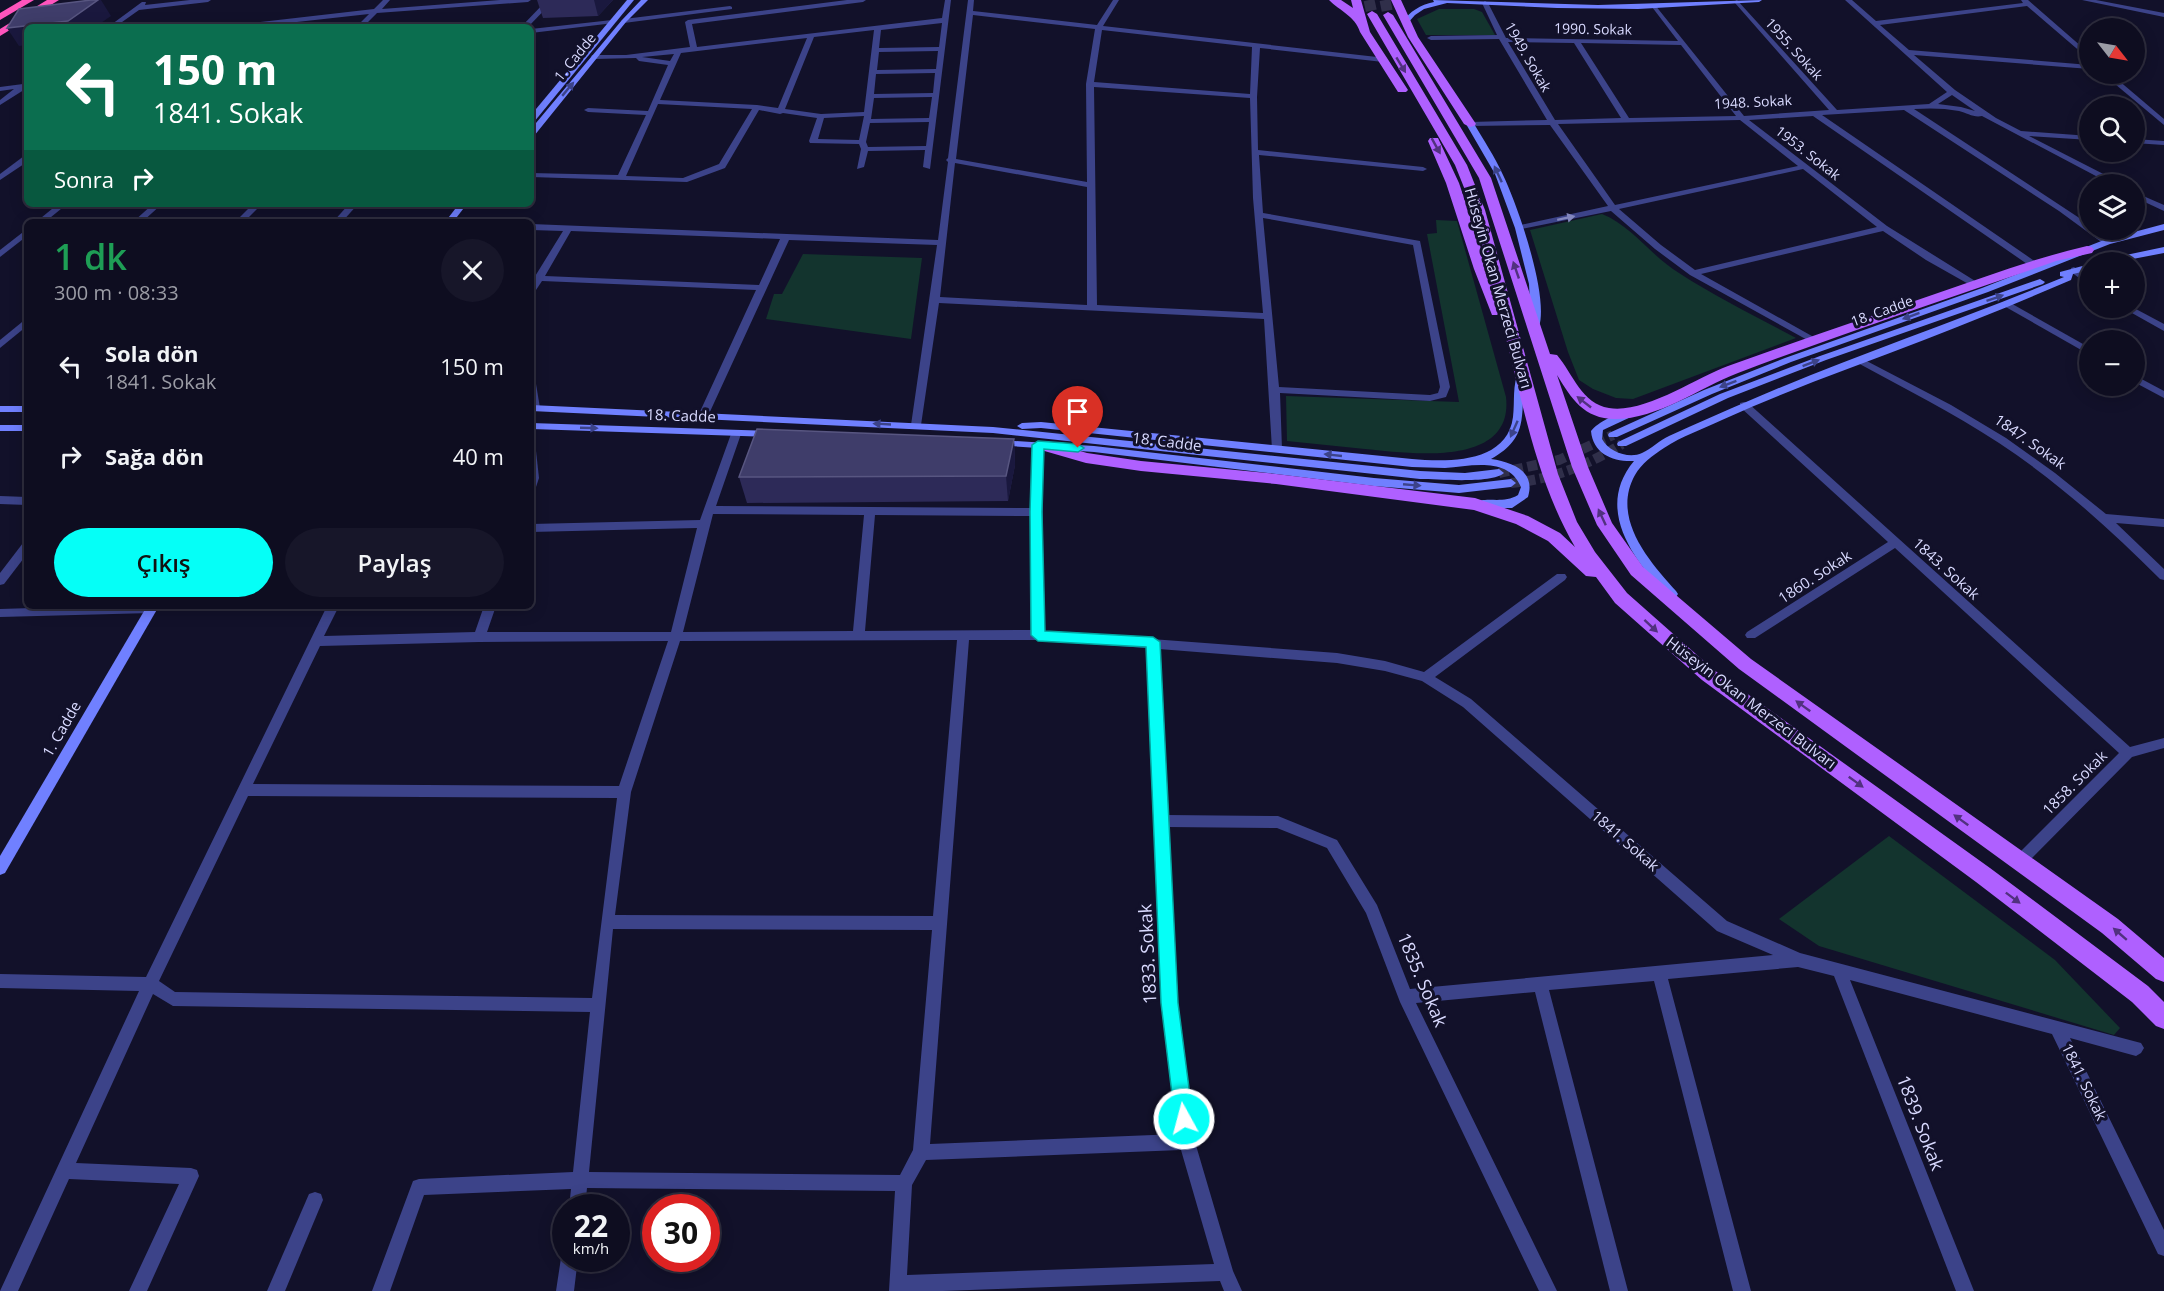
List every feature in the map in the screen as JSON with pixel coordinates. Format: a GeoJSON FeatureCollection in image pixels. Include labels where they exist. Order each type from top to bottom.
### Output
{"type":"FeatureCollection","features":[{"type":"Feature","properties":{"kind":"highway"},"geometry":{"type":"LineString","coordinates":[[0,17],[29,0]]}},
{"type":"Feature","properties":{"kind":"highway"},"geometry":{"type":"LineString","coordinates":[[0,33],[54,0]]}},
{"type":"Feature","properties":{"kind":"main road"},"geometry":{"type":"LineString","coordinates":[[1335,0],[1352,12],[1362,24],[1444,160],[1461,204],[1482,277],[1519,363]]}},
{"type":"Feature","properties":{"kind":"main road"},"geometry":{"type":"LineString","coordinates":[[1362,24],[1358,6],[1365,5],[1387,8],[1405,23],[1470,123]]}},
{"type":"Feature","properties":{"kind":"main road","name":"Hüseyin Okan Merzeci Bulvarı"},"geometry":{"type":"LineString","coordinates":[[1387,8],[1485,178],[1580,467],[1605,525],[1637,571],[1745,664],[2110,926],[2164,972]]}},
{"type":"Feature","properties":{"kind":"main road","name":"Hüseyin Okan Merzeci Bulvarı"},"geometry":{"type":"LineString","coordinates":[[1387,8],[1461,165],[1479,210],[1550,474],[1569,522],[1589,556],[1621,598],[1708,675],[1983,875],[2140,994],[2164,1018]]}},
{"type":"Feature","properties":{"kind":"main road"},"geometry":{"type":"LineString","coordinates":[[1539,338],[1582,403],[1603,412],[1629,414],[1718,376],[1814,340],[2033,264],[2087,250]]}},
{"type":"Feature","properties":{"kind":"main road"},"geometry":{"type":"LineString","coordinates":[[1042,445],[1086,458],[1141,466],[1276,479],[1475,504],[1522,520],[1554,537],[1621,598]]}},
{"type":"Feature","properties":{"kind":"street"},"geometry":{"type":"LineString","coordinates":[[115,24],[148,0]]}},
{"type":"Feature","properties":{"kind":"street"},"geometry":{"type":"LineString","coordinates":[[138,8],[208,0]]}},
{"type":"Feature","properties":{"kind":"street"},"geometry":{"type":"LineString","coordinates":[[362,24],[387,0]]}},
{"type":"Feature","properties":{"kind":"street"},"geometry":{"type":"LineString","coordinates":[[260,24],[375,11],[528,0]]}},
{"type":"Feature","properties":{"kind":"street"},"geometry":{"type":"LineString","coordinates":[[527,24],[551,0]]}},
{"type":"Feature","properties":{"kind":"street","name":"1. Cadde"},"geometry":{"type":"LineString","coordinates":[[534,116],[630,0]]}},
{"type":"Feature","properties":{"kind":"street","name":"1. Cadde"},"geometry":{"type":"LineString","coordinates":[[534,130],[624,21],[645,0]]}},
{"type":"Feature","properties":{"kind":"street"},"geometry":{"type":"LineString","coordinates":[[624,21],[800,0]]}},
{"type":"Feature","properties":{"kind":"street"},"geometry":{"type":"LineString","coordinates":[[694,48],[687,22],[863,0]]}},
{"type":"Feature","properties":{"kind":"street"},"geometry":{"type":"LineString","coordinates":[[927,167],[948,0]]}},
{"type":"Feature","properties":{"kind":"street"},"geometry":{"type":"LineString","coordinates":[[916,425],[935,300],[971,0]]}},
{"type":"Feature","properties":{"kind":"street"},"geometry":{"type":"LineString","coordinates":[[1092,306],[1090,84],[1099,27],[1116,0]]}},
{"type":"Feature","properties":{"kind":"street"},"geometry":{"type":"LineString","coordinates":[[1436,0],[1655,7],[1759,0]]}},
{"type":"Feature","properties":{"kind":"street"},"geometry":{"type":"LineString","coordinates":[[1848,0],[1952,92],[1993,120],[2097,174]]}},
{"type":"Feature","properties":{"kind":"street"},"geometry":{"type":"LineString","coordinates":[[2085,0],[2164,15]]}},
{"type":"Feature","properties":{"kind":"street"},"geometry":{"type":"LineString","coordinates":[[1405,23],[1410,14],[1420,8],[1455,1]]}},
{"type":"Feature","properties":{"kind":"street","name":"1955. Sokak"},"geometry":{"type":"LineString","coordinates":[[1737,2],[1834,111]]}},
{"type":"Feature","properties":{"kind":"street"},"geometry":{"type":"LineString","coordinates":[[1876,23],[2026,2],[2079,48]]}},
{"type":"Feature","properties":{"kind":"street","name":"1949. Sokak"},"geometry":{"type":"LineString","coordinates":[[1485,3],[1552,122],[1613,208],[1658,248],[1693,273],[1814,340]]}},
{"type":"Feature","properties":{"kind":"street","name":"1953. Sokak"},"geometry":{"type":"LineString","coordinates":[[1655,7],[1742,118],[1884,228],[1929,258],[1976,284]]}},
{"type":"Feature","properties":{"kind":"street"},"geometry":{"type":"LineString","coordinates":[[970,13],[1383,60]]}},
{"type":"Feature","properties":{"kind":"street"},"geometry":{"type":"LineString","coordinates":[[595,57],[626,57],[946,20]]}},
{"type":"Feature","properties":{"kind":"street"},"geometry":{"type":"LineString","coordinates":[[534,31],[612,22]]}},
{"type":"Feature","properties":{"kind":"street"},"geometry":{"type":"LineString","coordinates":[[860,167],[878,28]]}},
{"type":"Feature","properties":{"kind":"street"},"geometry":{"type":"LineString","coordinates":[[844,31],[877,37]]}},
{"type":"Feature","properties":{"kind":"street"},"geometry":{"type":"LineString","coordinates":[[780,112],[812,35]]}},
{"type":"Feature","properties":{"kind":"street"},"geometry":{"type":"LineString","coordinates":[[779,38],[805,48]]}},
{"type":"Feature","properties":{"kind":"street","name":"1990. Sokak"},"geometry":{"type":"LineString","coordinates":[[1431,38],[1683,43]]}},
{"type":"Feature","properties":{"kind":"street"},"geometry":{"type":"LineString","coordinates":[[1576,41],[1626,120]]}},
{"type":"Feature","properties":{"kind":"street"},"geometry":{"type":"LineString","coordinates":[[1256,47],[1252,96],[1259,215],[1276,390],[1277,448]]}},
{"type":"Feature","properties":{"kind":"street"},"geometry":{"type":"LineString","coordinates":[[875,50],[942,49]]}},
{"type":"Feature","properties":{"kind":"street"},"geometry":{"type":"LineString","coordinates":[[622,177],[679,50]]}},
{"type":"Feature","properties":{"kind":"street"},"geometry":{"type":"LineString","coordinates":[[1907,52],[2079,66]]}},
{"type":"Feature","properties":{"kind":"street"},"geometry":{"type":"LineString","coordinates":[[626,57],[673,64]]}},
{"type":"Feature","properties":{"kind":"street"},"geometry":{"type":"LineString","coordinates":[[873,72],[939,71]]}},
{"type":"Feature","properties":{"kind":"street"},"geometry":{"type":"LineString","coordinates":[[1090,84],[1252,96]]}},
{"type":"Feature","properties":{"kind":"street"},"geometry":{"type":"LineString","coordinates":[[2119,84],[2164,123]]}},
{"type":"Feature","properties":{"kind":"street"},"geometry":{"type":"LineString","coordinates":[[0,89],[24,86]]}},
{"type":"Feature","properties":{"kind":"street"},"geometry":{"type":"LineString","coordinates":[[0,103],[24,87]]}},
{"type":"Feature","properties":{"kind":"street"},"geometry":{"type":"LineString","coordinates":[[1930,106],[1952,92]]}},
{"type":"Feature","properties":{"kind":"street"},"geometry":{"type":"LineString","coordinates":[[870,96],[936,94]]}},
{"type":"Feature","properties":{"kind":"street"},"geometry":{"type":"LineString","coordinates":[[656,102],[757,107],[821,116],[933,120]]}},
{"type":"Feature","properties":{"kind":"street","name":"1948. Sokak"},"geometry":{"type":"LineString","coordinates":[[1470,123],[1742,118],[1930,106],[1961,109],[1993,120]]}},
{"type":"Feature","properties":{"kind":"street"},"geometry":{"type":"LineString","coordinates":[[534,175],[684,180],[722,166],[757,107]]}},
{"type":"Feature","properties":{"kind":"street"},"geometry":{"type":"LineString","coordinates":[[1905,107],[2062,209],[2107,242]]}},
{"type":"Feature","properties":{"kind":"street"},"geometry":{"type":"LineString","coordinates":[[588,110],[651,113]]}},
{"type":"Feature","properties":{"kind":"street"},"geometry":{"type":"LineString","coordinates":[[1814,113],[2033,264]]}},
{"type":"Feature","properties":{"kind":"street"},"geometry":{"type":"LineString","coordinates":[[821,116],[813,141],[929,148]]}},
{"type":"Feature","properties":{"kind":"street"},"geometry":{"type":"LineString","coordinates":[[1470,123],[1499,174],[1519,228],[1534,284],[1539,338]]}},
{"type":"Feature","properties":{"kind":"street"},"geometry":{"type":"LineString","coordinates":[[2018,133],[2079,137]]}},
{"type":"Feature","properties":{"kind":"street"},"geometry":{"type":"LineString","coordinates":[[2145,142],[2164,143]]}},
{"type":"Feature","properties":{"kind":"street"},"geometry":{"type":"LineString","coordinates":[[1256,152],[1423,169]]}},
{"type":"Feature","properties":{"kind":"street"},"geometry":{"type":"LineString","coordinates":[[0,178],[24,160]]}},
{"type":"Feature","properties":{"kind":"street"},"geometry":{"type":"LineString","coordinates":[[950,160],[1092,185]]}},
{"type":"Feature","properties":{"kind":"street"},"geometry":{"type":"LineString","coordinates":[[1519,228],[1803,167]]}},
{"type":"Feature","properties":{"kind":"street"},"geometry":{"type":"LineString","coordinates":[[2145,199],[2164,208]]}},
{"type":"Feature","properties":{"kind":"street"},"geometry":{"type":"LineString","coordinates":[[44,219],[59,207]]}},
{"type":"Feature","properties":{"kind":"street"},"geometry":{"type":"LineString","coordinates":[[140,219],[154,207]]}},
{"type":"Feature","properties":{"kind":"street"},"geometry":{"type":"LineString","coordinates":[[242,219],[255,207]]}},
{"type":"Feature","properties":{"kind":"street"},"geometry":{"type":"LineString","coordinates":[[340,219],[351,207]]}},
{"type":"Feature","properties":{"kind":"street"},"geometry":{"type":"LineString","coordinates":[[450,219],[460,207]]}},
{"type":"Feature","properties":{"kind":"street"},"geometry":{"type":"LineString","coordinates":[[462,219],[472,207]]}},
{"type":"Feature","properties":{"kind":"street"},"geometry":{"type":"LineString","coordinates":[[1259,215],[1417,243],[1445,387],[1442,395],[1430,398],[1276,390]]}},
{"type":"Feature","properties":{"kind":"street"},"geometry":{"type":"LineString","coordinates":[[534,227],[941,243]]}},
{"type":"Feature","properties":{"kind":"street","name":"18. Cadde"},"geometry":{"type":"LineString","coordinates":[[1613,435],[1707,392],[1788,360],[1985,290],[2107,242],[2164,227]]}},
{"type":"Feature","properties":{"kind":"street"},"geometry":{"type":"LineString","coordinates":[[534,285],[569,228]]}},
{"type":"Feature","properties":{"kind":"street"},"geometry":{"type":"LineString","coordinates":[[1693,273],[1884,228]]}},
{"type":"Feature","properties":{"kind":"street"},"geometry":{"type":"LineString","coordinates":[[0,254],[24,234]]}},
{"type":"Feature","properties":{"kind":"street"},"geometry":{"type":"LineString","coordinates":[[703,416],[785,238]]}},
{"type":"Feature","properties":{"kind":"street"},"geometry":{"type":"LineString","coordinates":[[2145,254],[2164,250]]}},
{"type":"Feature","properties":{"kind":"street","name":"18. Cadde"},"geometry":{"type":"LineString","coordinates":[[1622,444],[1724,396],[1823,358],[2079,269]]}},
{"type":"Feature","properties":{"kind":"street"},"geometry":{"type":"LineString","coordinates":[[1689,617],[1644,563],[1626,528],[1623,515],[1624,490],[1629,477],[1645,456],[1657,447],[1744,405],[2007,304],[2068,278],[2072,271],[2079,276]]}},
{"type":"Feature","properties":{"kind":"street"},"geometry":{"type":"LineString","coordinates":[[538,278],[763,288]]}},
{"type":"Feature","properties":{"kind":"street"},"geometry":{"type":"LineString","coordinates":[[935,300],[1268,316]]}},
{"type":"Feature","properties":{"kind":"street"},"geometry":{"type":"LineString","coordinates":[[2007,304],[2079,346]]}},
{"type":"Feature","properties":{"kind":"street"},"geometry":{"type":"LineString","coordinates":[[2145,317],[2164,328]]}},
{"type":"Feature","properties":{"kind":"street"},"geometry":{"type":"LineString","coordinates":[[0,345],[24,324]]}},
{"type":"Feature","properties":{"kind":"street","name":"1847. Sokak"},"geometry":{"type":"LineString","coordinates":[[1859,360],[1976,424],[2060,481],[2104,518],[2164,576]]}},
{"type":"Feature","properties":{"kind":"street"},"geometry":{"type":"LineString","coordinates":[[1474,460],[1495,452],[1514,432],[1518,420],[1519,363]]}},
{"type":"Feature","properties":{"kind":"street"},"geometry":{"type":"LineString","coordinates":[[2145,384],[2164,395]]}},
{"type":"Feature","properties":{"kind":"street","name":"1843. Sokak"},"geometry":{"type":"LineString","coordinates":[[1744,405],[2128,753]]}},
{"type":"Feature","properties":{"kind":"street","name":"18. Cadde"},"geometry":{"type":"LineString","coordinates":[[534,408],[951,427],[1128,443],[1420,475],[1465,477],[1499,473]]}},
{"type":"Feature","properties":{"kind":"street"},"geometry":{"type":"LineString","coordinates":[[0,409],[24,410]]}},
{"type":"Feature","properties":{"kind":"street"},"geometry":{"type":"LineString","coordinates":[[1629,414],[1599,428],[1595,436],[1597,442],[1607,451],[1621,457],[1636,459],[1645,456]]}},
{"type":"Feature","properties":{"kind":"street"},"geometry":{"type":"LineString","coordinates":[[951,427],[1041,425],[1433,465],[1474,460],[1496,462],[1510,467],[1521,476],[1526,487],[1523,497],[1512,504],[1475,504]]}},
{"type":"Feature","properties":{"kind":"street","name":"18. Cadde"},"geometry":{"type":"LineString","coordinates":[[534,426],[782,434]]}},
{"type":"Feature","properties":{"kind":"street"},"geometry":{"type":"LineString","coordinates":[[0,428],[24,428]]}},
{"type":"Feature","properties":{"kind":"street"},"geometry":{"type":"LineString","coordinates":[[579,1194],[607,922],[624,792],[675,638],[704,525],[736,434]]}},
{"type":"Feature","properties":{"kind":"street","name":"18. Cadde"},"geometry":{"type":"LineString","coordinates":[[991,443],[1042,445],[1163,456],[1385,483],[1459,489],[1511,483]]}},
{"type":"Feature","properties":{"kind":"street"},"geometry":{"type":"LineString","coordinates":[[1038,635],[1036,512],[1042,445]]}},
{"type":"Feature","properties":{"kind":"street"},"geometry":{"type":"LineString","coordinates":[[0,500],[24,501]]}},
{"type":"Feature","properties":{"kind":"street"},"geometry":{"type":"LineString","coordinates":[[710,510],[1036,512]]}},
{"type":"Feature","properties":{"kind":"street"},"geometry":{"type":"LineString","coordinates":[[859,636],[870,511]]}},
{"type":"Feature","properties":{"kind":"street"},"geometry":{"type":"LineString","coordinates":[[2104,518],[2164,524]]}},
{"type":"Feature","properties":{"kind":"street"},"geometry":{"type":"LineString","coordinates":[[534,528],[704,525]]}},
{"type":"Feature","properties":{"kind":"street","name":"1860. Sokak"},"geometry":{"type":"LineString","coordinates":[[1751,635],[1894,543]]}},
{"type":"Feature","properties":{"kind":"street"},"geometry":{"type":"LineString","coordinates":[[0,581],[24,550]]}},
{"type":"Feature","properties":{"kind":"street"},"geometry":{"type":"LineString","coordinates":[[1426,677],[1561,577]]}},
{"type":"Feature","properties":{"kind":"street"},"geometry":{"type":"LineString","coordinates":[[0,613],[122,609]]}},
{"type":"Feature","properties":{"kind":"street","name":"1. Cadde"},"geometry":{"type":"LineString","coordinates":[[0,869],[151,609]]}},
{"type":"Feature","properties":{"kind":"street"},"geometry":{"type":"LineString","coordinates":[[9,1291],[150,984],[332,609]]}},
{"type":"Feature","properties":{"kind":"street"},"geometry":{"type":"LineString","coordinates":[[479,637],[489,609]]}},
{"type":"Feature","properties":{"kind":"street"},"geometry":{"type":"LineString","coordinates":[[963,635],[921,1152],[904,1183],[899,1287],[1225,1272]]}},
{"type":"Feature","properties":{"kind":"street","name":"1841. Sokak"},"geometry":{"type":"LineString","coordinates":[[316,641],[479,637],[1038,635],[1153,642],[1337,658],[1385,666],[1426,677],[1467,703],[1722,926],[1799,960],[2058,1029],[2164,1248]]}},
{"type":"Feature","properties":{"kind":"street","name":"1833. Sokak"},"geometry":{"type":"LineString","coordinates":[[1153,642],[1170,1003],[1187,1142],[1225,1272],[1233,1291]]}},
{"type":"Feature","properties":{"kind":"street","name":"1858. Sokak"},"geometry":{"type":"LineString","coordinates":[[2019,862],[2128,753],[2164,743]]}},
{"type":"Feature","properties":{"kind":"street"},"geometry":{"type":"LineString","coordinates":[[245,790],[624,792]]}},
{"type":"Feature","properties":{"kind":"street","name":"1835. Sokak"},"geometry":{"type":"LineString","coordinates":[[1162,821],[1278,822],[1332,844],[1372,910],[1405,997],[1548,1291]]}},
{"type":"Feature","properties":{"kind":"street"},"geometry":{"type":"LineString","coordinates":[[607,922],[941,923]]}},
{"type":"Feature","properties":{"kind":"street"},"geometry":{"type":"LineString","coordinates":[[1405,997],[1799,960]]}},
{"type":"Feature","properties":{"kind":"street","name":"1839. Sokak"},"geometry":{"type":"LineString","coordinates":[[1839,970],[1965,1291]]}},
{"type":"Feature","properties":{"kind":"street"},"geometry":{"type":"LineString","coordinates":[[1659,972],[1742,1291]]}},
{"type":"Feature","properties":{"kind":"street"},"geometry":{"type":"LineString","coordinates":[[0,981],[150,984],[173,999],[599,1005]]}},
{"type":"Feature","properties":{"kind":"street"},"geometry":{"type":"LineString","coordinates":[[1540,984],[1619,1291]]}},
{"type":"Feature","properties":{"kind":"street"},"geometry":{"type":"LineString","coordinates":[[2058,1029],[2136,1048]]}},
{"type":"Feature","properties":{"kind":"street"},"geometry":{"type":"LineString","coordinates":[[921,1152],[1187,1142]]}},
{"type":"Feature","properties":{"kind":"street"},"geometry":{"type":"LineString","coordinates":[[65,1171],[191,1176],[138,1291]]}},
{"type":"Feature","properties":{"kind":"street"},"geometry":{"type":"LineString","coordinates":[[381,1291],[419,1187],[581,1179],[904,1183]]}},
{"type":"Feature","properties":{"kind":"street"},"geometry":{"type":"LineString","coordinates":[[276,1291],[315,1200]]}},
{"type":"Feature","properties":{"kind":"street"},"geometry":{"type":"LineString","coordinates":[[565,1291],[568,1272]]}},
{"type":"Feature","properties":{"kind":"green space"},"geometry":{"type":"Polygon","coordinates":[[[1439,9],[1474,9],[1482,12],[1495,35],[1426,35],[1417,19],[1439,9]]]}},
{"type":"Feature","properties":{"kind":"green space"},"geometry":{"type":"Polygon","coordinates":[[[1602,214],[1623,226],[1679,273],[1722,299],[1796,338],[1633,399],[1616,398],[1593,389],[1579,380],[1530,230],[1602,214]]]}},
{"type":"Feature","properties":{"kind":"green space"},"geometry":{"type":"Polygon","coordinates":[[[1436,220],[1457,221],[1506,397],[1504,420],[1493,436],[1476,446],[1454,452],[1406,453],[1287,441],[1286,396],[1459,402],[1427,234],[1437,233],[1436,220]]]}},
{"type":"Feature","properties":{"kind":"green space"},"geometry":{"type":"Polygon","coordinates":[[[803,254],[922,258],[911,339],[766,319],[774,294],[782,294],[803,254]]]}},
{"type":"Feature","properties":{"kind":"green space"},"geometry":{"type":"Polygon","coordinates":[[[1889,836],[2055,960],[2120,1028],[2114,1035],[1819,946],[1779,919],[1889,836]]]}},
{"type":"Feature","properties":{"kind":"building"},"geometry":{"type":"Polygon","coordinates":[[[98,0],[68,21],[24,24],[24,26],[7,28],[19,9],[98,0]]]}},
{"type":"Feature","properties":{"kind":"building"},"geometry":{"type":"Polygon","coordinates":[[[757,429],[1014,439],[1006,476],[739,477],[757,429]]]}},
{"type":"Feature","properties":{"kind":"tunnel"},"geometry":{"type":"LineString","coordinates":[[1369,0],[1372,14]]}},
{"type":"Feature","properties":{"kind":"tunnel"},"geometry":{"type":"LineString","coordinates":[[1385,0],[1388,15]]}},
{"type":"Feature","properties":{"kind":"tunnel"},"geometry":{"type":"LineString","coordinates":[[1499,473],[1559,460],[1613,435]]}},
{"type":"Feature","properties":{"kind":"tunnel"},"geometry":{"type":"LineString","coordinates":[[1511,483],[1555,475],[1595,459],[1622,444]]}},
{"type":"Feature","properties":{"kind":"route"},"geometry":{"type":"LineString","coordinates":[[1078,448],[1038,445],[1036,512],[1038,635],[1153,642],[1170,1003],[1184,1119]]}}]}
